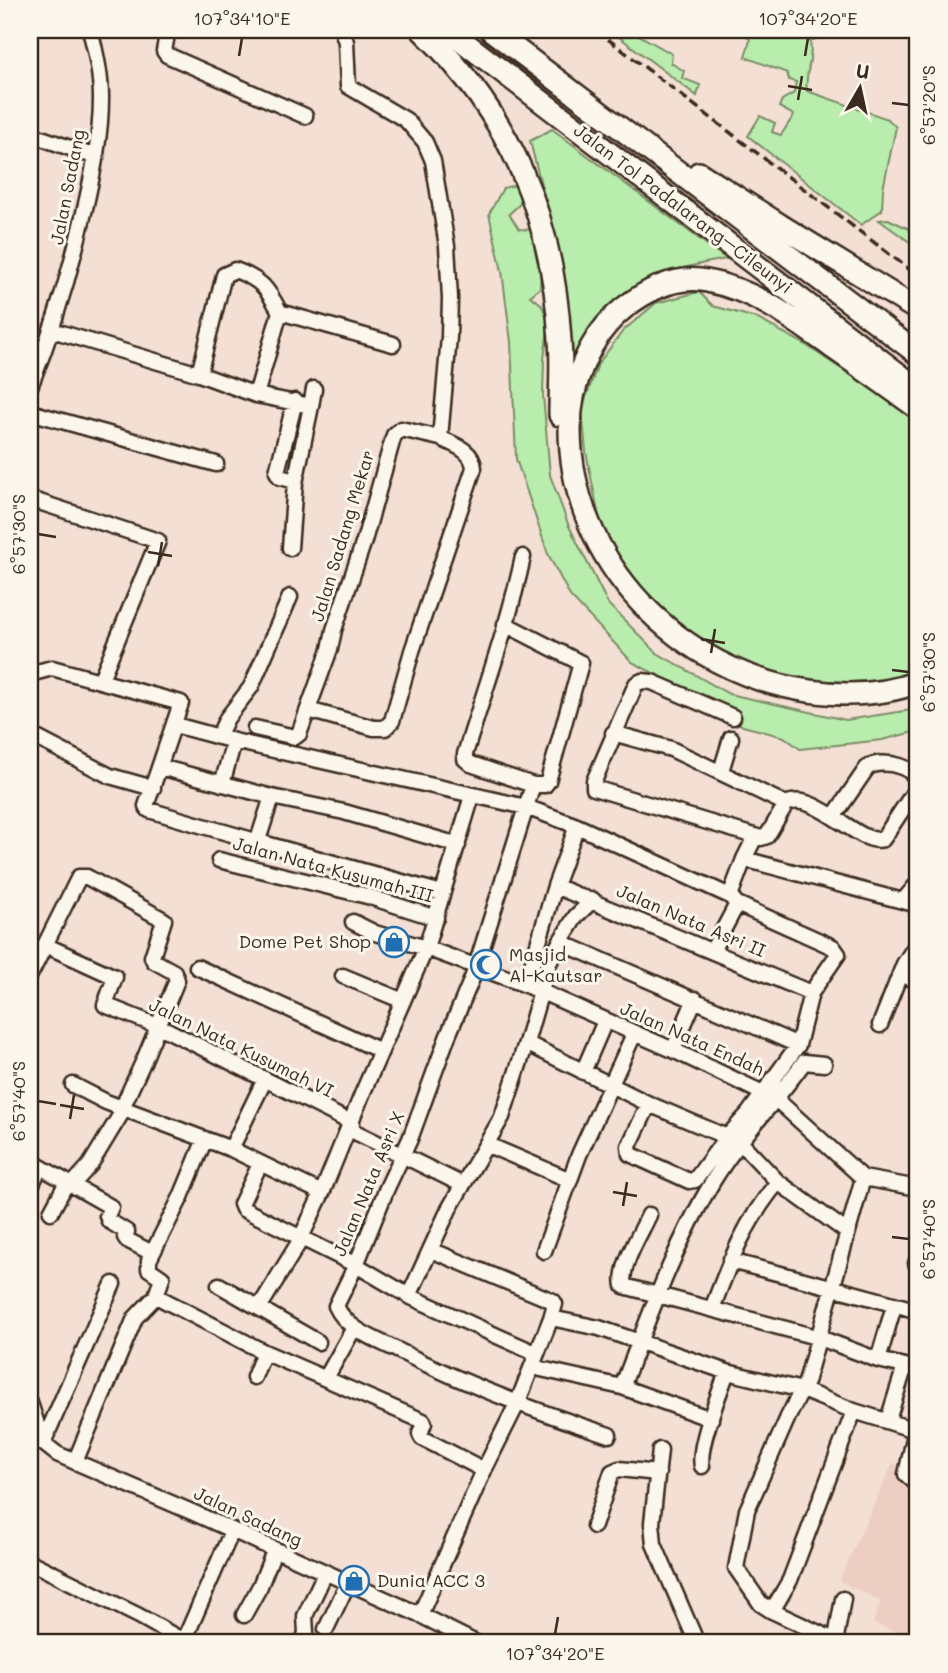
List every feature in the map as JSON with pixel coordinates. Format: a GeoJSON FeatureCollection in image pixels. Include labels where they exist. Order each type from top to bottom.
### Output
{"type":"FeatureCollection","features":[{"type":"Feature","properties":{"kind":"highway"},"geometry":{"type":"LineString","coordinates":[[422,30],[459,68],[494,115],[533,196],[544,231],[557,313],[560,340],[560,419],[570,496],[592,549],[620,591],[648,621],[691,656],[736,680],[811,700],[865,701],[918,690]]}},
{"type":"Feature","properties":{"kind":"highway","name":"Jalan Tol Padalarang–Cileunyi"},"geometry":{"type":"LineString","coordinates":[[448,30],[918,389]]}},
{"type":"Feature","properties":{"kind":"highway","name":"Jalan Tol Padalarang–Cileunyi"},"geometry":{"type":"LineString","coordinates":[[491,30],[918,354]]}},
{"type":"Feature","properties":{"kind":"highway"},"geometry":{"type":"LineString","coordinates":[[638,141],[713,180],[783,228],[918,310]]}},
{"type":"Feature","properties":{"kind":"highway"},"geometry":{"type":"LineString","coordinates":[[918,408],[796,321],[750,293],[704,280],[683,280],[657,286],[612,318],[603,329],[578,377],[570,408],[570,444],[576,484],[598,544],[622,582],[643,606],[679,639],[722,665],[781,687],[823,693],[859,694],[918,682]]}},
{"type":"Feature","properties":{"kind":"street","name":"Jalan Sadang"},"geometry":{"type":"LineString","coordinates":[[30,387],[52,330],[78,243],[96,157],[101,95],[97,55],[90,30]]}},
{"type":"Feature","properties":{"kind":"street"},"geometry":{"type":"LineString","coordinates":[[168,30],[164,50],[167,55],[305,116]]}},
{"type":"Feature","properties":{"kind":"street"},"geometry":{"type":"LineString","coordinates":[[307,710],[374,729],[385,728],[392,721],[412,651],[474,468],[467,452],[440,438],[450,298],[447,246],[433,161],[425,142],[407,120],[348,86],[346,42],[342,30]]}},
{"type":"Feature","properties":{"kind":"street"},"geometry":{"type":"LineString","coordinates":[[30,134],[96,157]]}},
{"type":"Feature","properties":{"kind":"street"},"geometry":{"type":"LineString","coordinates":[[199,374],[223,279],[235,270],[261,282],[280,312],[256,395]]}},
{"type":"Feature","properties":{"kind":"street"},"geometry":{"type":"LineString","coordinates":[[280,312],[393,344]]}},
{"type":"Feature","properties":{"kind":"street"},"geometry":{"type":"LineString","coordinates":[[52,330],[199,374],[256,395],[311,406]]}},
{"type":"Feature","properties":{"kind":"street"},"geometry":{"type":"LineString","coordinates":[[290,548],[295,481],[314,388]]}},
{"type":"Feature","properties":{"kind":"street"},"geometry":{"type":"LineString","coordinates":[[295,401],[277,472],[280,477],[295,481]]}},
{"type":"Feature","properties":{"kind":"street"},"geometry":{"type":"LineString","coordinates":[[30,412],[216,464]]}},
{"type":"Feature","properties":{"kind":"street","name":"Jalan Sadang Mekar"},"geometry":{"type":"LineString","coordinates":[[255,728],[295,737],[299,734],[330,649],[394,435],[401,429],[440,438]]}},
{"type":"Feature","properties":{"kind":"street"},"geometry":{"type":"LineString","coordinates":[[30,499],[158,541],[101,679]]}},
{"type":"Feature","properties":{"kind":"street"},"geometry":{"type":"LineString","coordinates":[[505,624],[581,663],[545,785],[533,785],[471,764],[465,759],[523,557]]}},
{"type":"Feature","properties":{"kind":"street"},"geometry":{"type":"LineString","coordinates":[[218,737],[227,718],[251,687],[290,597]]}},
{"type":"Feature","properties":{"kind":"street"},"geometry":{"type":"LineString","coordinates":[[30,674],[51,667],[180,702],[175,725],[146,806],[149,810],[257,843],[336,862],[442,893]]}},
{"type":"Feature","properties":{"kind":"street"},"geometry":{"type":"LineString","coordinates":[[733,717],[652,682],[642,681],[636,684],[594,781],[596,790],[755,837],[767,835],[786,804],[796,801],[834,816],[873,841],[883,839],[918,782],[908,770],[892,764],[875,763],[867,768],[834,816]]}},
{"type":"Feature","properties":{"kind":"street"},"geometry":{"type":"LineString","coordinates":[[175,725],[234,741],[526,807],[577,826],[836,950],[837,957],[811,993],[798,1045],[769,1096]]}},
{"type":"Feature","properties":{"kind":"street"},"geometry":{"type":"LineString","coordinates":[[613,733],[671,750],[721,771],[786,804]]}},
{"type":"Feature","properties":{"kind":"street"},"geometry":{"type":"LineString","coordinates":[[32,735],[110,776],[153,788]]}},
{"type":"Feature","properties":{"kind":"street"},"geometry":{"type":"LineString","coordinates":[[721,771],[731,738]]}},
{"type":"Feature","properties":{"kind":"street"},"geometry":{"type":"LineString","coordinates":[[222,784],[234,741]]}},
{"type":"Feature","properties":{"kind":"street"},"geometry":{"type":"LineString","coordinates":[[160,767],[272,797],[344,812],[458,845]]}},
{"type":"Feature","properties":{"kind":"street","name":"Jalan Nata Asri X"},"geometry":{"type":"LineString","coordinates":[[354,1328],[336,1306],[402,1157],[476,967],[533,785]]}},
{"type":"Feature","properties":{"kind":"street"},"geometry":{"type":"LineString","coordinates":[[259,1308],[301,1237],[322,1193],[426,948],[472,796]]}},
{"type":"Feature","properties":{"kind":"street"},"geometry":{"type":"LineString","coordinates":[[257,843],[272,797]]}},
{"type":"Feature","properties":{"kind":"street"},"geometry":{"type":"LineString","coordinates":[[526,985],[555,886],[577,826]]}},
{"type":"Feature","properties":{"kind":"street"},"geometry":{"type":"LineString","coordinates":[[712,951],[733,900],[744,859],[755,837]]}},
{"type":"Feature","properties":{"kind":"street"},"geometry":{"type":"LineString","coordinates":[[744,859],[918,905]]}},
{"type":"Feature","properties":{"kind":"street","name":"Jalan Nata Kusumah III"},"geometry":{"type":"LineString","coordinates":[[219,860],[367,897],[436,918]]}},
{"type":"Feature","properties":{"kind":"street"},"geometry":{"type":"LineString","coordinates":[[30,975],[45,940],[77,878],[81,876],[164,920],[152,957],[154,961],[174,972],[177,980],[115,1128],[90,1165],[69,1184],[51,1212]]}},
{"type":"Feature","properties":{"kind":"street"},"geometry":{"type":"LineString","coordinates":[[903,901],[918,883]]}},
{"type":"Feature","properties":{"kind":"street","name":"Jalan Nata Asri II"},"geometry":{"type":"LineString","coordinates":[[555,886],[811,993]]}},
{"type":"Feature","properties":{"kind":"street"},"geometry":{"type":"LineString","coordinates":[[409,1296],[449,1209],[502,1117],[549,962],[576,916],[593,900]]}},
{"type":"Feature","properties":{"kind":"street","name":"Jalan Nata Endah"},"geometry":{"type":"LineString","coordinates":[[353,922],[375,933],[426,948],[526,985],[769,1096],[863,1178]]}},
{"type":"Feature","properties":{"kind":"street"},"geometry":{"type":"LineString","coordinates":[[561,942],[798,1045]]}},
{"type":"Feature","properties":{"kind":"street"},"geometry":{"type":"LineString","coordinates":[[880,1025],[900,974],[918,942]]}},
{"type":"Feature","properties":{"kind":"street","name":"Jalan Nata Kusumah VI"},"geometry":{"type":"LineString","coordinates":[[45,945],[113,975],[115,978],[104,1004],[112,1009],[158,1026],[265,1079],[402,1157],[463,1185]]}},
{"type":"Feature","properties":{"kind":"street"},"geometry":{"type":"LineString","coordinates":[[197,967],[381,1051]]}},
{"type":"Feature","properties":{"kind":"street"},"geometry":{"type":"LineString","coordinates":[[900,974],[918,981]]}},
{"type":"Feature","properties":{"kind":"street"},"geometry":{"type":"LineString","coordinates":[[343,976],[402,1001]]}},
{"type":"Feature","properties":{"kind":"street"},"geometry":{"type":"LineString","coordinates":[[673,1050],[695,999]]}},
{"type":"Feature","properties":{"kind":"street"},"geometry":{"type":"LineString","coordinates":[[583,1072],[605,1021]]}},
{"type":"Feature","properties":{"kind":"street"},"geometry":{"type":"LineString","coordinates":[[544,1251],[570,1180],[634,1034]]}},
{"type":"Feature","properties":{"kind":"street"},"geometry":{"type":"LineString","coordinates":[[526,1043],[649,1104],[733,1140],[778,1182],[840,1224],[847,1232]]}},
{"type":"Feature","properties":{"kind":"street"},"geometry":{"type":"LineString","coordinates":[[649,1104],[629,1146],[630,1154],[689,1181],[695,1180],[769,1096],[804,1062],[824,1063]]}},
{"type":"Feature","properties":{"kind":"street"},"geometry":{"type":"LineString","coordinates":[[231,1149],[265,1079]]}},
{"type":"Feature","properties":{"kind":"street"},"geometry":{"type":"LineString","coordinates":[[73,1085],[123,1108],[231,1149],[322,1193]]}},
{"type":"Feature","properties":{"kind":"street"},"geometry":{"type":"LineString","coordinates":[[75,1462],[135,1318],[156,1296],[163,1279],[149,1268],[152,1253],[181,1196],[205,1139]]}},
{"type":"Feature","properties":{"kind":"street"},"geometry":{"type":"LineString","coordinates":[[622,1387],[656,1296],[695,1211],[733,1140]]}},
{"type":"Feature","properties":{"kind":"street"},"geometry":{"type":"LineString","coordinates":[[488,1145],[570,1180]]}},
{"type":"Feature","properties":{"kind":"street"},"geometry":{"type":"LineString","coordinates":[[30,1188],[35,1164],[111,1207],[107,1216],[109,1221],[127,1232],[127,1240],[152,1253]]}},
{"type":"Feature","properties":{"kind":"street"},"geometry":{"type":"LineString","coordinates":[[260,1164],[242,1207],[534,1360],[622,1387],[711,1419]]}},
{"type":"Feature","properties":{"kind":"street"},"geometry":{"type":"LineString","coordinates":[[843,1599],[836,1642],[761,1604],[736,1568],[737,1552],[747,1510],[802,1390],[820,1338],[863,1178],[918,1186]]}},
{"type":"Feature","properties":{"kind":"street"},"geometry":{"type":"LineString","coordinates":[[712,1309],[730,1261],[757,1208],[778,1182]]}},
{"type":"Feature","properties":{"kind":"street"},"geometry":{"type":"LineString","coordinates":[[649,1215],[624,1268],[624,1286],[820,1338],[878,1360],[912,1368],[888,1420]]}},
{"type":"Feature","properties":{"kind":"street"},"geometry":{"type":"LineString","coordinates":[[420,1615],[517,1404],[555,1304],[431,1250]]}},
{"type":"Feature","properties":{"kind":"street"},"geometry":{"type":"LineString","coordinates":[[730,1261],[834,1286],[918,1311]]}},
{"type":"Feature","properties":{"kind":"street"},"geometry":{"type":"LineString","coordinates":[[43,1443],[113,1284]]}},
{"type":"Feature","properties":{"kind":"street"},"geometry":{"type":"LineString","coordinates":[[219,1285],[318,1342]]}},
{"type":"Feature","properties":{"kind":"street"},"geometry":{"type":"LineString","coordinates":[[156,1296],[264,1352],[422,1421],[422,1438],[484,1471]]}},
{"type":"Feature","properties":{"kind":"street"},"geometry":{"type":"LineString","coordinates":[[878,1360],[894,1306]]}},
{"type":"Feature","properties":{"kind":"street"},"geometry":{"type":"LineString","coordinates":[[551,1318],[599,1328],[727,1372],[802,1390],[917,1431],[906,1474],[918,1485]]}},
{"type":"Feature","properties":{"kind":"street"},"geometry":{"type":"LineString","coordinates":[[326,1378],[354,1328],[441,1372],[517,1404],[609,1435]]}},
{"type":"Feature","properties":{"kind":"street"},"geometry":{"type":"LineString","coordinates":[[254,1377],[264,1352]]}},
{"type":"Feature","properties":{"kind":"street"},"geometry":{"type":"LineString","coordinates":[[702,1466],[701,1453],[727,1372]]}},
{"type":"Feature","properties":{"kind":"street"},"geometry":{"type":"LineString","coordinates":[[30,1403],[43,1443]]}},
{"type":"Feature","properties":{"kind":"street"},"geometry":{"type":"LineString","coordinates":[[772,1611],[790,1580],[854,1410]]}},
{"type":"Feature","properties":{"kind":"street","name":"Jalan Sadang"},"geometry":{"type":"LineString","coordinates":[[43,1443],[57,1454],[420,1615],[476,1643]]}},
{"type":"Feature","properties":{"kind":"street"},"geometry":{"type":"LineString","coordinates":[[660,1450],[652,1523],[654,1544],[697,1643]]}},
{"type":"Feature","properties":{"kind":"street"},"geometry":{"type":"LineString","coordinates":[[594,1526],[612,1472],[619,1469],[658,1473]]}},
{"type":"Feature","properties":{"kind":"street"},"geometry":{"type":"LineString","coordinates":[[30,1562],[139,1616],[185,1643],[232,1531]]}},
{"type":"Feature","properties":{"kind":"street"},"geometry":{"type":"LineString","coordinates":[[244,1615],[260,1586],[274,1551]]}},
{"type":"Feature","properties":{"kind":"street"},"geometry":{"type":"LineString","coordinates":[[302,1643],[306,1633],[305,1616],[325,1573]]}},
{"type":"Feature","properties":{"kind":"street"},"geometry":{"type":"LineString","coordinates":[[326,1629],[348,1583]]}},
{"type":"Feature","properties":{"kind":"shaded area"},"geometry":{"type":"Polygon","coordinates":[[[893,1463],[918,1482],[918,1641],[873,1623],[881,1601],[839,1581],[893,1463]]]}},
{"type":"Feature","properties":{"kind":"green space"},"geometry":{"type":"Polygon","coordinates":[[[610,30],[630,30],[672,54],[671,63],[684,71],[682,78],[700,85],[697,96],[610,30]]]}},
{"type":"Feature","properties":{"kind":"green space"},"geometry":{"type":"Polygon","coordinates":[[[750,30],[822,30],[822,35],[810,42],[807,91],[888,119],[896,127],[883,189],[882,210],[861,225],[748,136],[760,116],[775,123],[772,132],[781,135],[794,115],[779,107],[782,100],[794,93],[796,82],[789,80],[787,73],[745,57],[750,30]]]}},
{"type":"Feature","properties":{"kind":"green space"},"geometry":{"type":"Polygon","coordinates":[[[552,129],[726,259],[674,270],[633,287],[600,316],[574,363],[560,259],[530,141],[552,129]]]}},
{"type":"Feature","properties":{"kind":"green space"},"geometry":{"type":"Polygon","coordinates":[[[515,185],[522,202],[509,214],[519,229],[533,230],[541,262],[540,288],[530,296],[541,304],[549,321],[543,395],[550,475],[568,524],[608,604],[657,653],[729,694],[846,720],[918,709],[918,731],[882,740],[800,749],[784,737],[743,726],[692,693],[632,662],[570,596],[548,554],[516,459],[511,342],[502,271],[489,214],[503,188],[515,185]]]}},
{"type":"Feature","properties":{"kind":"green space"},"geometry":{"type":"Polygon","coordinates":[[[888,219],[918,233],[918,248],[879,220],[888,219]]]}},
{"type":"Feature","properties":{"kind":"green space"},"geometry":{"type":"Polygon","coordinates":[[[699,292],[713,306],[756,318],[801,342],[918,420],[918,677],[879,684],[826,686],[768,676],[705,645],[654,608],[619,564],[599,517],[586,452],[582,409],[598,364],[623,331],[656,303],[699,292]]]}},
{"type":"Feature","properties":{"kind":"railway"},"geometry":{"type":"LineString","coordinates":[[596,30],[918,276]]}},
{"type":"Feature","properties":{"kind":"place","name":"Dome Pet Shop"},"geometry":{"type":"Point","coordinates":[394,942]}},
{"type":"Feature","properties":{"kind":"place","name":"Masjid Al-Kautsar"},"geometry":{"type":"Point","coordinates":[486,965]}},
{"type":"Feature","properties":{"kind":"place","name":"Dunia ACC 3"},"geometry":{"type":"Point","coordinates":[354,1581]}}]}
